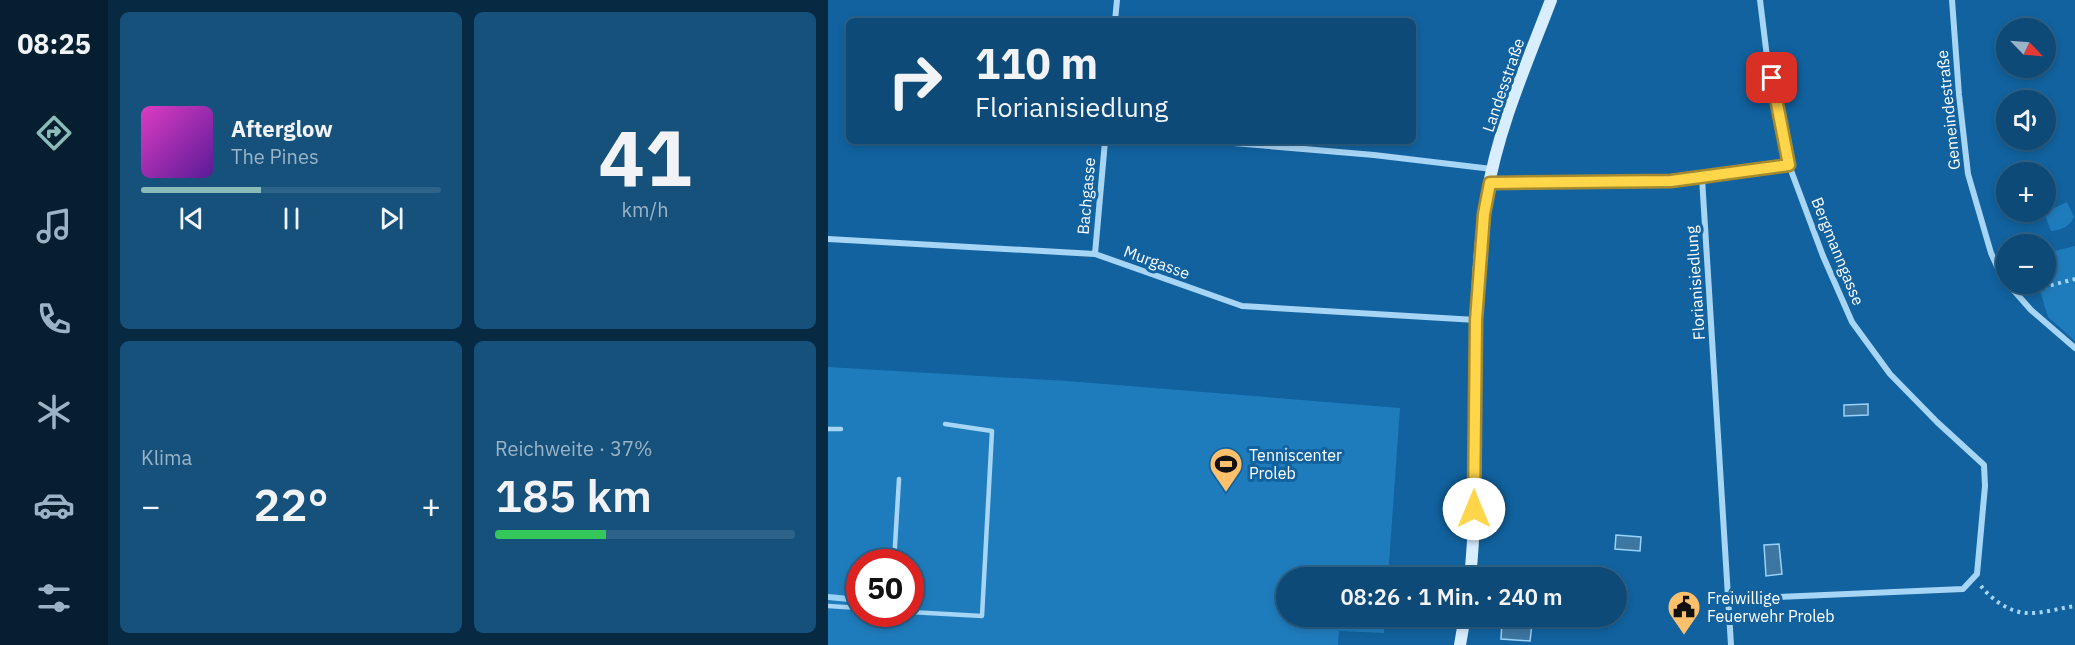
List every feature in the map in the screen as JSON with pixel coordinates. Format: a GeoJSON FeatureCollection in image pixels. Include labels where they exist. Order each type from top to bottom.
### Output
{"type":"FeatureCollection","features":[{"type":"Feature","properties":{"kind":"main road","name":"Landesstraße"},"geometry":{"type":"LineString","coordinates":[[1471,567],[1474,509],[1476,320],[1483,225],[1492,169],[1512,103],[1551,0]]}},
{"type":"Feature","properties":{"kind":"main road"},"geometry":{"type":"LineString","coordinates":[[1460,645],[1463,627]]}},
{"type":"Feature","properties":{"kind":"street"},"geometry":{"type":"LineString","coordinates":[[1115,18],[1117,0]]}},
{"type":"Feature","properties":{"kind":"street","name":"Bergmanngasse"},"geometry":{"type":"LineString","coordinates":[[1760,0],[1767,57],[1789,165],[1823,256],[1852,322],[1890,374],[1984,465],[1985,486],[1977,574]]}},
{"type":"Feature","properties":{"kind":"street","name":"Gemeindestraße"},"geometry":{"type":"LineString","coordinates":[[1952,0],[1968,174],[1996,264]]}},
{"type":"Feature","properties":{"kind":"street","name":"Bachgasse"},"geometry":{"type":"LineString","coordinates":[[1095,254],[1105,144]]}},
{"type":"Feature","properties":{"kind":"street"},"geometry":{"type":"LineString","coordinates":[[1245,144],[1374,155],[1492,169]]}},
{"type":"Feature","properties":{"kind":"street"},"geometry":{"type":"LineString","coordinates":[[1490,183],[1624,183],[1701,178],[1789,165]]}},
{"type":"Feature","properties":{"kind":"street","name":"Florianisiedlung"},"geometry":{"type":"LineString","coordinates":[[1701,178],[1731,645]]}},
{"type":"Feature","properties":{"kind":"street","name":"Murgasse"},"geometry":{"type":"LineString","coordinates":[[828,239],[1095,254],[1242,306],[1476,320]]}},
{"type":"Feature","properties":{"kind":"street","name":"Gemeindestraße"},"geometry":{"type":"LineString","coordinates":[[2017,294],[2031,310],[2075,348]]}},
{"type":"Feature","properties":{"kind":"street"},"geometry":{"type":"LineString","coordinates":[[1729,599],[1963,589],[1977,574]]}},
{"type":"Feature","properties":{"kind":"lane"},"geometry":{"type":"LineString","coordinates":[[924,613],[982,616],[992,431],[945,424]]}},
{"type":"Feature","properties":{"kind":"lane"},"geometry":{"type":"LineString","coordinates":[[828,429],[841,429]]}},
{"type":"Feature","properties":{"kind":"lane"},"geometry":{"type":"LineString","coordinates":[[895,549],[899,479]]}},
{"type":"Feature","properties":{"kind":"lane"},"geometry":{"type":"LineString","coordinates":[[828,606],[846,607]]}},
{"type":"Feature","properties":{"kind":"path"},"geometry":{"type":"LineString","coordinates":[[2056,284],[2075,279]]}},
{"type":"Feature","properties":{"kind":"path"},"geometry":{"type":"LineString","coordinates":[[1977,574],[1980,585],[1988,596],[2005,606],[2026,613],[2075,606]]}},
{"type":"Feature","properties":{"kind":"shaded area"},"geometry":{"type":"Polygon","coordinates":[[[2067,202],[2074,217],[2065,227],[2051,231],[2048,222],[2056,222],[2056,207],[2067,202]]]}},
{"type":"Feature","properties":{"kind":"shaded area"},"geometry":{"type":"Polygon","coordinates":[[[2075,246],[2075,341],[2048,317],[2041,294],[2056,294],[2056,251],[2075,246]]]}},
{"type":"Feature","properties":{"kind":"shaded area","name":"Tenniscenter Proleb"},"geometry":{"type":"Polygon","coordinates":[[[828,367],[1067,381],[1400,408],[1389,567],[1276,567],[1276,627],[1384,627],[1384,633],[1339,631],[1338,645],[828,645],[828,367]]]}},
{"type":"Feature","properties":{"kind":"shaded area"},"geometry":{"type":"Polygon","coordinates":[[[1868,404],[1868,415],[1844,416],[1844,405],[1868,404]]]}},
{"type":"Feature","properties":{"kind":"shaded area"},"geometry":{"type":"Polygon","coordinates":[[[1616,535],[1641,537],[1640,551],[1615,549],[1616,535]]]}},
{"type":"Feature","properties":{"kind":"shaded area"},"geometry":{"type":"Polygon","coordinates":[[[1779,544],[1782,574],[1766,576],[1764,545],[1779,544]]]}},
{"type":"Feature","properties":{"kind":"shaded area"},"geometry":{"type":"Polygon","coordinates":[[[1502,627],[1532,627],[1530,641],[1501,639],[1502,627]]]}},
{"type":"Feature","properties":{"kind":"waterway"},"geometry":{"type":"LineString","coordinates":[[828,597],[846,599]]}},
{"type":"Feature","properties":{"kind":"place","name":"Tenniscenter Proleb"},"geometry":{"type":"Point","coordinates":[1226,493]}},
{"type":"Feature","properties":{"kind":"place","name":"Freiwillige Feuerwehr Proleb"},"geometry":{"type":"Point","coordinates":[1684,636]}},
{"type":"Feature","properties":{"kind":"route"},"geometry":{"type":"LineString","coordinates":[[1474,509],[1476,320],[1484,214],[1490,183],[1671,181],[1789,165],[1772,78]]}}]}
